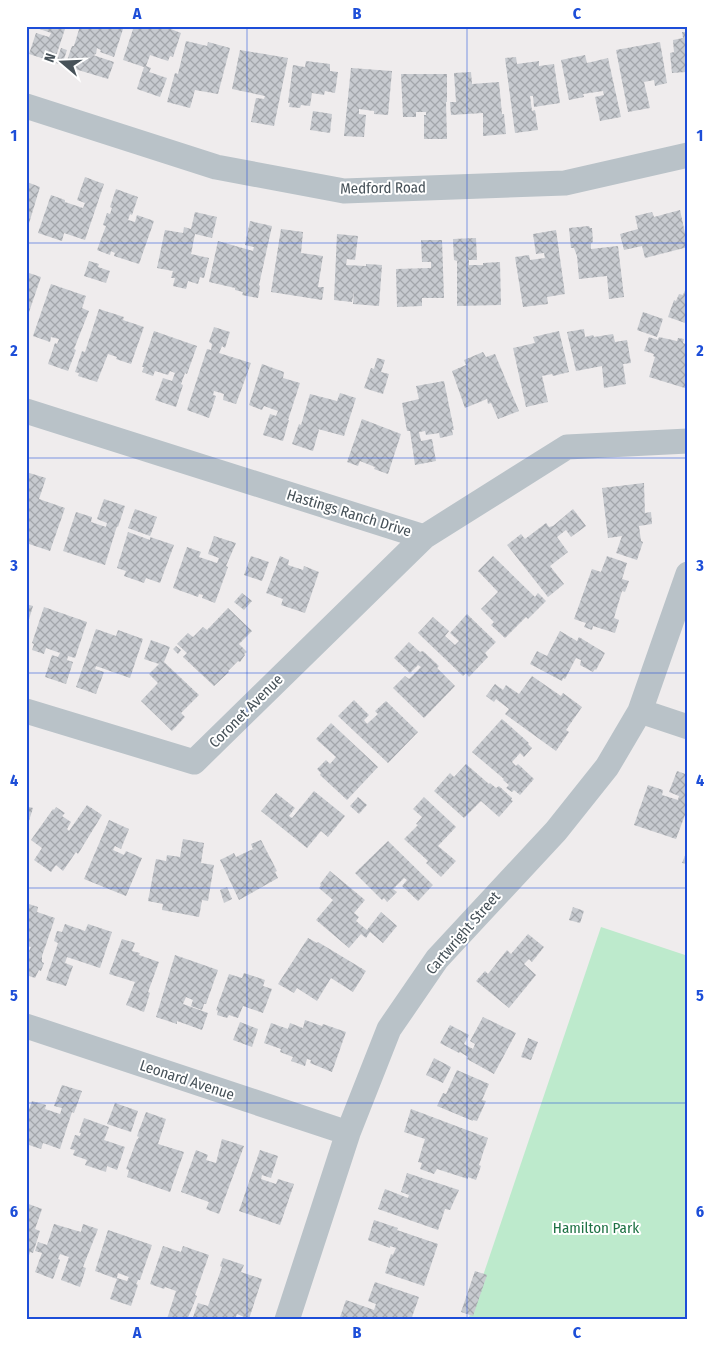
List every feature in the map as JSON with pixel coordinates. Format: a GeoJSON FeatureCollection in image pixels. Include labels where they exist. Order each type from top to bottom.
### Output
{"type":"FeatureCollection","features":[{"type":"Feature","properties":{"kind":"street","name":"Medford Road"},"geometry":{"type":"LineString","coordinates":[[26,106],[216,168],[344,191],[565,183],[688,155]]}},
{"type":"Feature","properties":{"kind":"street","name":"Hastings Ranch Drive"},"geometry":{"type":"LineString","coordinates":[[26,411],[424,537],[567,447],[688,441]]}},
{"type":"Feature","properties":{"kind":"street","name":"Coronet Avenue"},"geometry":{"type":"LineString","coordinates":[[26,711],[194,762],[424,537]]}},
{"type":"Feature","properties":{"kind":"street","name":"Cartwright Street"},"geometry":{"type":"LineString","coordinates":[[287,1320],[348,1133],[389,1029],[437,959],[556,831],[607,767],[640,711],[688,574]]}},
{"type":"Feature","properties":{"kind":"street"},"geometry":{"type":"LineString","coordinates":[[640,711],[688,727]]}},
{"type":"Feature","properties":{"kind":"street","name":"Leonard Avenue"},"geometry":{"type":"LineString","coordinates":[[26,1026],[348,1133]]}},
{"type":"Feature","properties":{"kind":"green space","name":"Hamilton Park"},"geometry":{"type":"Polygon","coordinates":[[[601,927],[688,956],[688,1320],[468,1320],[601,927]]]}},
{"type":"Feature","properties":{"kind":"building"},"geometry":{"type":"Polygon","coordinates":[[[31,26],[66,26],[54,62],[29,54],[36,33],[49,37],[51,33],[31,26]]]}},
{"type":"Feature","properties":{"kind":"building"},"geometry":{"type":"Polygon","coordinates":[[[80,26],[124,26],[114,57],[100,52],[101,50],[97,48],[96,54],[93,55],[114,62],[108,79],[65,66],[80,26]]]}},
{"type":"Feature","properties":{"kind":"building"},"geometry":{"type":"Polygon","coordinates":[[[134,26],[149,28],[150,26],[163,26],[181,33],[173,57],[170,56],[168,61],[150,55],[146,66],[151,68],[149,72],[167,78],[160,97],[137,89],[144,67],[123,60],[134,26]]]}},
{"type":"Feature","properties":{"kind":"building"},"geometry":{"type":"Polygon","coordinates":[[[682,32],[688,32],[688,75],[686,72],[672,73],[670,53],[674,52],[673,40],[683,38],[682,32]]]}},
{"type":"Feature","properties":{"kind":"building"},"geometry":{"type":"Polygon","coordinates":[[[186,41],[207,46],[208,42],[230,48],[218,94],[195,90],[190,108],[167,102],[175,73],[178,74],[186,41]]]}},
{"type":"Feature","properties":{"kind":"building"},"geometry":{"type":"Polygon","coordinates":[[[660,42],[667,83],[655,86],[654,80],[644,82],[650,108],[628,112],[616,50],[660,42]]]}},
{"type":"Feature","properties":{"kind":"building"},"geometry":{"type":"Polygon","coordinates":[[[61,48],[67,50],[62,65],[56,63],[61,48]]]}},
{"type":"Feature","properties":{"kind":"building"},"geometry":{"type":"Polygon","coordinates":[[[240,50],[288,58],[274,126],[251,122],[256,98],[264,99],[265,96],[232,89],[240,50]]]}},
{"type":"Feature","properties":{"kind":"building"},"geometry":{"type":"Polygon","coordinates":[[[585,55],[587,63],[608,58],[621,117],[600,121],[595,97],[604,95],[603,91],[583,94],[584,97],[569,100],[561,60],[585,55]]]}},
{"type":"Feature","properties":{"kind":"building"},"geometry":{"type":"Polygon","coordinates":[[[516,57],[517,64],[539,61],[539,66],[554,64],[560,103],[534,107],[533,96],[530,96],[532,111],[535,110],[538,130],[515,133],[505,58],[516,57]]]}},
{"type":"Feature","properties":{"kind":"building"},"geometry":{"type":"Polygon","coordinates":[[[306,61],[330,64],[330,71],[338,72],[335,93],[325,91],[324,95],[312,93],[310,106],[301,105],[300,108],[289,107],[293,65],[305,67],[306,61]]]}},
{"type":"Feature","properties":{"kind":"building"},"geometry":{"type":"Polygon","coordinates":[[[351,68],[392,71],[388,115],[374,114],[374,111],[359,109],[359,114],[366,115],[364,137],[344,136],[351,68]]]}},
{"type":"Feature","properties":{"kind":"building"},"geometry":{"type":"Polygon","coordinates":[[[471,72],[472,84],[499,82],[506,134],[483,136],[483,113],[451,115],[450,102],[456,102],[454,73],[471,72]]]}},
{"type":"Feature","properties":{"kind":"building"},"geometry":{"type":"Polygon","coordinates":[[[401,74],[447,74],[447,139],[424,139],[424,115],[426,115],[426,112],[416,112],[416,117],[403,117],[401,74]]]}},
{"type":"Feature","properties":{"kind":"building"},"geometry":{"type":"Polygon","coordinates":[[[313,111],[332,114],[330,133],[310,130],[313,111]]]}},
{"type":"Feature","properties":{"kind":"building"},"geometry":{"type":"Polygon","coordinates":[[[85,177],[104,184],[85,240],[64,233],[62,241],[38,233],[51,195],[83,208],[85,203],[77,200],[85,177]]]}},
{"type":"Feature","properties":{"kind":"building"},"geometry":{"type":"Polygon","coordinates":[[[27,182],[40,187],[27,230],[26,185],[27,182]]]}},
{"type":"Feature","properties":{"kind":"building"},"geometry":{"type":"Polygon","coordinates":[[[116,189],[138,197],[132,215],[130,214],[128,220],[135,222],[137,215],[154,221],[139,264],[114,256],[115,253],[111,251],[110,255],[97,250],[106,226],[103,225],[107,213],[110,214],[112,208],[110,207],[116,189]]]}},
{"type":"Feature","properties":{"kind":"building"},"geometry":{"type":"Polygon","coordinates":[[[680,210],[688,247],[645,258],[642,246],[624,250],[620,234],[638,229],[635,216],[652,212],[654,217],[680,210]]]}},
{"type":"Feature","properties":{"kind":"building"},"geometry":{"type":"Polygon","coordinates":[[[195,212],[217,217],[212,238],[195,234],[191,254],[209,258],[204,278],[200,277],[198,284],[188,281],[186,289],[173,286],[175,278],[171,278],[173,271],[157,268],[165,230],[183,233],[184,227],[191,229],[195,212]]]}},
{"type":"Feature","properties":{"kind":"building"},"geometry":{"type":"Polygon","coordinates":[[[250,221],[272,226],[258,298],[242,295],[243,292],[235,290],[235,288],[209,282],[218,241],[253,251],[254,247],[245,245],[250,221]]]}},
{"type":"Feature","properties":{"kind":"building"},"geometry":{"type":"Polygon","coordinates":[[[589,226],[592,228],[593,242],[591,243],[591,249],[618,246],[624,297],[609,299],[607,276],[579,279],[577,256],[574,248],[571,248],[569,228],[589,226]]]}},
{"type":"Feature","properties":{"kind":"building"},"geometry":{"type":"Polygon","coordinates":[[[281,229],[303,232],[301,253],[323,256],[318,287],[324,287],[322,300],[271,292],[281,229]]]}},
{"type":"Feature","properties":{"kind":"building"},"geometry":{"type":"Polygon","coordinates":[[[556,230],[565,294],[547,297],[548,304],[523,307],[515,257],[529,255],[530,260],[545,258],[544,253],[536,254],[533,234],[556,230]]]}},
{"type":"Feature","properties":{"kind":"building"},"geometry":{"type":"Polygon","coordinates":[[[337,234],[358,236],[355,260],[347,259],[346,265],[382,265],[379,306],[353,304],[354,291],[352,302],[334,300],[337,234]]]}},
{"type":"Feature","properties":{"kind":"building"},"geometry":{"type":"Polygon","coordinates":[[[476,238],[477,260],[469,260],[469,265],[500,262],[501,305],[457,306],[457,261],[454,260],[453,239],[476,238]]]}},
{"type":"Feature","properties":{"kind":"building"},"geometry":{"type":"Polygon","coordinates":[[[421,240],[442,240],[444,298],[422,298],[422,306],[397,307],[396,269],[431,268],[431,262],[422,262],[421,240]]]}},
{"type":"Feature","properties":{"kind":"building"},"geometry":{"type":"Polygon","coordinates":[[[89,261],[99,264],[98,267],[110,271],[106,283],[84,276],[89,261]]]}},
{"type":"Feature","properties":{"kind":"building"},"geometry":{"type":"Polygon","coordinates":[[[26,272],[41,277],[27,318],[26,318],[26,272]]]}},
{"type":"Feature","properties":{"kind":"building"},"geometry":{"type":"Polygon","coordinates":[[[688,283],[688,324],[668,317],[674,300],[676,301],[679,294],[683,295],[688,283]]]}},
{"type":"Feature","properties":{"kind":"building"},"geometry":{"type":"Polygon","coordinates":[[[51,284],[86,296],[82,308],[89,311],[74,349],[76,350],[68,371],[48,364],[55,343],[57,344],[59,339],[51,337],[50,342],[33,336],[51,284]]]}},
{"type":"Feature","properties":{"kind":"building"},"geometry":{"type":"Polygon","coordinates":[[[99,309],[124,317],[123,320],[144,327],[131,364],[108,354],[97,382],[78,376],[79,373],[75,372],[82,351],[85,352],[99,309]]]}},
{"type":"Feature","properties":{"kind":"building"},"geometry":{"type":"Polygon","coordinates":[[[643,312],[663,319],[657,337],[637,330],[643,312]]]}},
{"type":"Feature","properties":{"kind":"building"},"geometry":{"type":"Polygon","coordinates":[[[214,327],[230,332],[225,348],[222,346],[219,353],[251,363],[236,404],[223,400],[224,394],[214,391],[213,395],[216,396],[209,418],[187,410],[207,349],[211,350],[212,344],[209,342],[214,327]]]}},
{"type":"Feature","properties":{"kind":"building"},"geometry":{"type":"Polygon","coordinates":[[[584,329],[585,337],[613,334],[615,342],[627,340],[631,363],[623,364],[626,384],[604,388],[602,366],[576,371],[567,332],[584,329]]]}},
{"type":"Feature","properties":{"kind":"building"},"geometry":{"type":"Polygon","coordinates":[[[154,331],[197,346],[187,374],[185,373],[181,384],[183,385],[176,407],[155,400],[163,378],[172,381],[175,373],[170,371],[168,375],[155,371],[153,376],[142,372],[154,331]]]}},
{"type":"Feature","properties":{"kind":"building"},"geometry":{"type":"Polygon","coordinates":[[[559,331],[569,372],[553,376],[552,374],[542,376],[548,402],[526,407],[513,348],[535,343],[533,337],[559,331]]]}},
{"type":"Feature","properties":{"kind":"building"},"geometry":{"type":"Polygon","coordinates":[[[649,337],[658,340],[659,337],[677,341],[678,338],[684,339],[683,343],[688,345],[688,389],[649,377],[655,357],[653,356],[654,354],[644,351],[649,337]]]}},
{"type":"Feature","properties":{"kind":"building"},"geometry":{"type":"Polygon","coordinates":[[[483,352],[486,357],[495,354],[519,411],[498,419],[491,403],[488,404],[487,399],[465,408],[452,371],[466,365],[464,360],[483,352]]]}},
{"type":"Feature","properties":{"kind":"building"},"geometry":{"type":"Polygon","coordinates":[[[377,358],[385,360],[381,372],[389,374],[383,394],[364,388],[371,368],[374,369],[377,358]]]}},
{"type":"Feature","properties":{"kind":"building"},"geometry":{"type":"Polygon","coordinates":[[[262,364],[284,372],[283,378],[300,383],[283,441],[263,435],[270,414],[276,416],[278,411],[264,406],[262,410],[249,405],[262,364]]]}},
{"type":"Feature","properties":{"kind":"building"},"geometry":{"type":"Polygon","coordinates":[[[444,381],[454,430],[452,430],[453,435],[440,438],[439,433],[426,435],[425,431],[419,432],[421,441],[432,439],[436,461],[415,465],[410,431],[407,431],[402,403],[419,399],[416,386],[444,381]]]}},
{"type":"Feature","properties":{"kind":"building"},"geometry":{"type":"Polygon","coordinates":[[[340,393],[356,398],[344,436],[318,429],[313,451],[292,444],[299,424],[301,425],[310,394],[337,401],[340,393]]]}},
{"type":"Feature","properties":{"kind":"building"},"geometry":{"type":"Polygon","coordinates":[[[362,419],[401,434],[388,474],[360,461],[358,466],[347,462],[362,419]]]}},
{"type":"Feature","properties":{"kind":"building"},"geometry":{"type":"Polygon","coordinates":[[[26,472],[46,478],[39,499],[65,508],[50,551],[26,543],[26,472]]]}},
{"type":"Feature","properties":{"kind":"building"},"geometry":{"type":"Polygon","coordinates":[[[644,483],[645,513],[651,512],[652,524],[639,526],[641,541],[643,542],[637,560],[616,553],[622,536],[608,538],[602,488],[644,483]]]}},
{"type":"Feature","properties":{"kind":"building"},"geometry":{"type":"Polygon","coordinates":[[[104,499],[125,506],[105,565],[63,551],[76,512],[92,517],[91,522],[106,527],[107,523],[97,519],[104,499]]]}},
{"type":"Feature","properties":{"kind":"building"},"geometry":{"type":"Polygon","coordinates":[[[135,509],[157,517],[150,536],[128,528],[135,509]]]}},
{"type":"Feature","properties":{"kind":"building"},"geometry":{"type":"Polygon","coordinates":[[[573,509],[586,526],[571,537],[566,530],[557,537],[568,552],[550,566],[564,584],[548,597],[507,545],[521,534],[525,539],[546,523],[549,527],[553,526],[573,509]]]}},
{"type":"Feature","properties":{"kind":"building"},"geometry":{"type":"Polygon","coordinates":[[[128,532],[150,540],[150,537],[174,545],[160,583],[146,578],[144,583],[124,576],[126,571],[117,568],[128,532]]]}},
{"type":"Feature","properties":{"kind":"building"},"geometry":{"type":"Polygon","coordinates":[[[214,536],[236,543],[226,566],[228,567],[215,603],[202,598],[203,595],[199,594],[198,597],[173,588],[187,547],[201,552],[199,557],[217,563],[219,558],[208,554],[214,536]]]}},
{"type":"Feature","properties":{"kind":"building"},"geometry":{"type":"Polygon","coordinates":[[[251,556],[269,562],[262,581],[244,575],[251,556]]]}},
{"type":"Feature","properties":{"kind":"building"},"geometry":{"type":"Polygon","coordinates":[[[280,556],[289,560],[288,565],[303,570],[304,566],[319,572],[305,613],[281,605],[283,599],[266,593],[280,556]]]}},
{"type":"Feature","properties":{"kind":"building"},"geometry":{"type":"Polygon","coordinates":[[[493,556],[535,597],[538,593],[546,601],[528,619],[526,617],[505,638],[491,625],[494,622],[481,609],[498,592],[478,571],[493,556]]]}},
{"type":"Feature","properties":{"kind":"building"},"geometry":{"type":"Polygon","coordinates":[[[607,556],[627,563],[622,579],[629,581],[625,592],[622,591],[614,618],[619,620],[615,633],[593,626],[592,630],[584,627],[586,623],[574,619],[592,569],[601,572],[607,556]]]}},
{"type":"Feature","properties":{"kind":"building"},"geometry":{"type":"Polygon","coordinates":[[[242,593],[252,601],[244,610],[234,602],[242,593]]]}},
{"type":"Feature","properties":{"kind":"building"},"geometry":{"type":"Polygon","coordinates":[[[26,604],[33,606],[27,626],[26,626],[26,604]]]}},
{"type":"Feature","properties":{"kind":"building"},"geometry":{"type":"Polygon","coordinates":[[[44,607],[87,622],[75,658],[68,656],[67,660],[73,662],[66,684],[45,677],[52,655],[58,657],[60,653],[46,648],[44,654],[32,650],[34,644],[32,643],[44,607]]]}},
{"type":"Feature","properties":{"kind":"building"},"geometry":{"type":"Polygon","coordinates":[[[228,608],[252,631],[239,644],[247,652],[245,655],[214,686],[183,657],[187,653],[177,644],[188,633],[193,637],[203,627],[207,630],[228,608]]]}},
{"type":"Feature","properties":{"kind":"building"},"geometry":{"type":"Polygon","coordinates":[[[467,614],[496,642],[485,653],[488,657],[469,677],[466,673],[463,676],[418,633],[433,617],[449,631],[445,636],[455,645],[459,641],[450,633],[467,614]]]}},
{"type":"Feature","properties":{"kind":"building"},"geometry":{"type":"Polygon","coordinates":[[[96,629],[116,636],[118,630],[143,639],[130,678],[96,666],[95,669],[104,672],[96,694],[76,687],[96,629]]]}},
{"type":"Feature","properties":{"kind":"building"},"geometry":{"type":"Polygon","coordinates":[[[560,631],[577,641],[579,637],[605,653],[596,670],[593,672],[580,665],[581,660],[576,658],[565,679],[563,678],[562,681],[530,664],[537,651],[547,656],[560,631]]]}},
{"type":"Feature","properties":{"kind":"building"},"geometry":{"type":"Polygon","coordinates":[[[151,640],[170,647],[164,662],[199,695],[181,713],[185,717],[172,731],[141,701],[158,683],[149,674],[159,664],[144,659],[151,640]]]}},
{"type":"Feature","properties":{"kind":"building"},"geometry":{"type":"Polygon","coordinates":[[[409,642],[420,652],[423,651],[439,666],[437,668],[455,686],[424,718],[393,688],[405,676],[409,679],[421,667],[418,665],[410,673],[394,658],[409,642]]]}},
{"type":"Feature","properties":{"kind":"building"},"geometry":{"type":"Polygon","coordinates":[[[176,646],[181,650],[178,654],[173,649],[176,646]]]}},
{"type":"Feature","properties":{"kind":"building"},"geometry":{"type":"Polygon","coordinates":[[[532,676],[561,696],[563,693],[582,707],[566,730],[569,732],[556,751],[505,714],[509,709],[496,699],[494,702],[486,696],[495,684],[503,690],[506,685],[519,694],[532,676]]]}},
{"type":"Feature","properties":{"kind":"building"},"geometry":{"type":"Polygon","coordinates":[[[354,700],[369,715],[364,720],[367,724],[378,714],[375,711],[386,701],[418,732],[388,763],[338,716],[354,700]]]}},
{"type":"Feature","properties":{"kind":"building"},"geometry":{"type":"Polygon","coordinates":[[[502,719],[529,743],[532,748],[524,757],[520,753],[512,762],[516,766],[518,764],[534,779],[520,795],[514,790],[512,792],[506,788],[509,785],[504,779],[472,752],[502,719]]]}},
{"type":"Feature","properties":{"kind":"building"},"geometry":{"type":"Polygon","coordinates":[[[331,723],[378,767],[347,800],[320,775],[321,773],[317,769],[326,760],[330,764],[336,757],[316,739],[331,723]]]}},
{"type":"Feature","properties":{"kind":"building"},"geometry":{"type":"Polygon","coordinates":[[[466,764],[489,784],[496,788],[499,786],[512,798],[511,800],[513,801],[499,817],[481,801],[464,818],[434,791],[450,773],[454,777],[466,764]]]}},
{"type":"Feature","properties":{"kind":"building"},"geometry":{"type":"Polygon","coordinates":[[[677,771],[688,775],[688,807],[676,839],[634,825],[648,785],[663,790],[662,795],[678,800],[679,796],[669,792],[677,771]]]}},
{"type":"Feature","properties":{"kind":"building"},"geometry":{"type":"Polygon","coordinates":[[[314,791],[345,816],[328,837],[321,831],[307,848],[261,811],[276,793],[295,808],[289,816],[292,818],[314,791]]]}},
{"type":"Feature","properties":{"kind":"building"},"geometry":{"type":"Polygon","coordinates":[[[358,797],[367,805],[359,814],[350,806],[358,797]]]}},
{"type":"Feature","properties":{"kind":"building"},"geometry":{"type":"Polygon","coordinates":[[[424,797],[456,827],[438,846],[456,861],[441,877],[426,863],[428,861],[404,839],[418,825],[416,824],[422,817],[413,809],[424,797]]]}},
{"type":"Feature","properties":{"kind":"building"},"geometry":{"type":"Polygon","coordinates":[[[87,805],[102,815],[78,854],[76,852],[63,871],[56,865],[51,872],[34,860],[42,848],[31,840],[53,809],[56,807],[65,813],[62,816],[71,822],[67,829],[69,831],[87,805]]]}},
{"type":"Feature","properties":{"kind":"building"},"geometry":{"type":"Polygon","coordinates":[[[26,806],[33,808],[27,827],[26,827],[26,806]]]}},
{"type":"Feature","properties":{"kind":"building"},"geometry":{"type":"Polygon","coordinates":[[[109,820],[129,829],[121,849],[115,846],[113,850],[124,855],[126,851],[142,858],[126,896],[84,879],[109,820]]]}},
{"type":"Feature","properties":{"kind":"building"},"geometry":{"type":"Polygon","coordinates":[[[183,839],[204,843],[201,863],[214,865],[208,901],[202,900],[199,917],[162,910],[163,904],[148,901],[156,859],[166,861],[167,855],[180,857],[183,839]]]}},
{"type":"Feature","properties":{"kind":"building"},"geometry":{"type":"Polygon","coordinates":[[[261,840],[277,871],[275,872],[278,878],[239,900],[220,860],[234,853],[236,857],[253,849],[251,844],[261,840]]]}},
{"type":"Feature","properties":{"kind":"building"},"geometry":{"type":"Polygon","coordinates":[[[388,841],[433,885],[418,901],[402,886],[407,880],[404,878],[393,889],[397,892],[387,902],[384,898],[382,900],[355,873],[388,841]]]}},
{"type":"Feature","properties":{"kind":"building"},"geometry":{"type":"Polygon","coordinates":[[[688,848],[688,864],[682,863],[688,848]]]}},
{"type":"Feature","properties":{"kind":"building"},"geometry":{"type":"Polygon","coordinates":[[[330,871],[365,900],[354,913],[359,917],[356,921],[367,930],[381,912],[397,926],[383,943],[370,932],[366,938],[361,934],[349,948],[316,920],[333,900],[319,888],[330,871]]]}},
{"type":"Feature","properties":{"kind":"building"},"geometry":{"type":"Polygon","coordinates":[[[227,887],[232,899],[224,903],[220,890],[227,887]]]}},
{"type":"Feature","properties":{"kind":"building"},"geometry":{"type":"Polygon","coordinates":[[[26,903],[38,907],[37,912],[55,918],[42,956],[42,962],[44,963],[41,971],[39,970],[35,978],[26,975],[26,951],[29,951],[31,947],[26,946],[26,903]]]}},
{"type":"Feature","properties":{"kind":"building"},"geometry":{"type":"Polygon","coordinates":[[[573,907],[584,911],[580,923],[569,920],[573,907]]]}},
{"type":"Feature","properties":{"kind":"building"},"geometry":{"type":"Polygon","coordinates":[[[65,924],[85,931],[88,924],[112,932],[100,968],[67,957],[65,963],[73,966],[66,986],[46,980],[58,943],[54,941],[57,931],[62,932],[65,924]]]}},
{"type":"Feature","properties":{"kind":"building"},"geometry":{"type":"Polygon","coordinates":[[[528,934],[544,947],[532,962],[529,959],[524,964],[536,975],[509,1008],[476,981],[485,971],[488,974],[507,950],[511,954],[528,934]]]}},
{"type":"Feature","properties":{"kind":"building"},"geometry":{"type":"Polygon","coordinates":[[[308,938],[366,971],[353,992],[331,978],[317,1001],[297,988],[294,993],[278,984],[308,938]]]}},
{"type":"Feature","properties":{"kind":"building"},"geometry":{"type":"Polygon","coordinates":[[[122,939],[135,943],[132,951],[159,962],[148,992],[150,993],[144,1012],[126,1005],[135,982],[109,974],[122,939]]]}},
{"type":"Feature","properties":{"kind":"building"},"geometry":{"type":"Polygon","coordinates":[[[175,955],[218,970],[202,1010],[191,1006],[193,1000],[186,997],[183,1004],[208,1013],[202,1030],[177,1021],[177,1024],[156,1017],[175,955]]]}},
{"type":"Feature","properties":{"kind":"building"},"geometry":{"type":"Polygon","coordinates":[[[244,973],[265,980],[263,986],[272,989],[263,1013],[243,1006],[238,1018],[229,1015],[227,1018],[217,1015],[218,1011],[216,1010],[229,974],[242,978],[244,973]]]}},
{"type":"Feature","properties":{"kind":"building"},"geometry":{"type":"Polygon","coordinates":[[[483,1017],[516,1033],[494,1074],[467,1059],[468,1057],[460,1052],[440,1043],[450,1025],[469,1035],[464,1044],[473,1049],[475,1044],[470,1041],[483,1017]]]}},
{"type":"Feature","properties":{"kind":"building"},"geometry":{"type":"Polygon","coordinates":[[[305,1020],[346,1032],[332,1072],[310,1063],[311,1060],[307,1059],[305,1066],[291,1061],[293,1057],[280,1052],[281,1049],[264,1043],[271,1023],[288,1029],[290,1023],[303,1028],[305,1020]]]}},
{"type":"Feature","properties":{"kind":"building"},"geometry":{"type":"Polygon","coordinates":[[[240,1022],[258,1029],[252,1047],[233,1040],[240,1022]]]}},
{"type":"Feature","properties":{"kind":"building"},"geometry":{"type":"Polygon","coordinates":[[[528,1038],[538,1042],[531,1060],[521,1057],[528,1038]]]}},
{"type":"Feature","properties":{"kind":"building"},"geometry":{"type":"Polygon","coordinates":[[[434,1058],[451,1067],[443,1083],[426,1075],[434,1058]]]}},
{"type":"Feature","properties":{"kind":"building"},"geometry":{"type":"Polygon","coordinates":[[[457,1070],[489,1084],[482,1100],[486,1101],[477,1121],[437,1106],[443,1093],[446,1094],[457,1070]]]}},
{"type":"Feature","properties":{"kind":"building"},"geometry":{"type":"Polygon","coordinates":[[[62,1085],[82,1091],[74,1113],[72,1112],[60,1149],[43,1143],[41,1149],[26,1144],[26,1118],[32,1101],[46,1105],[45,1109],[60,1114],[62,1108],[54,1106],[62,1085]]]}},
{"type":"Feature","properties":{"kind":"building"},"geometry":{"type":"Polygon","coordinates":[[[115,1103],[138,1111],[131,1132],[107,1124],[115,1103]]]}},
{"type":"Feature","properties":{"kind":"building"},"geometry":{"type":"Polygon","coordinates":[[[411,1109],[488,1138],[476,1180],[437,1169],[434,1174],[420,1169],[422,1163],[418,1162],[425,1139],[404,1132],[411,1109]]]}},
{"type":"Feature","properties":{"kind":"building"},"geometry":{"type":"Polygon","coordinates":[[[146,1112],[166,1119],[158,1144],[184,1152],[170,1192],[127,1177],[129,1170],[126,1169],[139,1137],[137,1136],[146,1112]]]}},
{"type":"Feature","properties":{"kind":"building"},"geometry":{"type":"Polygon","coordinates":[[[84,1118],[109,1127],[104,1140],[125,1147],[117,1170],[107,1166],[106,1172],[85,1165],[87,1160],[73,1155],[75,1150],[70,1149],[75,1135],[80,1136],[81,1133],[79,1133],[84,1118]]]}},
{"type":"Feature","properties":{"kind":"building"},"geometry":{"type":"Polygon","coordinates":[[[222,1139],[244,1146],[219,1214],[206,1209],[209,1202],[181,1192],[196,1150],[208,1155],[206,1160],[216,1163],[222,1139]]]}},
{"type":"Feature","properties":{"kind":"building"},"geometry":{"type":"Polygon","coordinates":[[[260,1150],[278,1156],[271,1178],[262,1175],[261,1179],[276,1184],[278,1179],[294,1184],[280,1225],[239,1211],[260,1150]]]}},
{"type":"Feature","properties":{"kind":"building"},"geometry":{"type":"Polygon","coordinates":[[[407,1173],[459,1190],[450,1210],[445,1209],[438,1230],[378,1209],[385,1189],[408,1198],[409,1195],[401,1192],[407,1173]]]}},
{"type":"Feature","properties":{"kind":"building"},"geometry":{"type":"Polygon","coordinates":[[[26,1203],[42,1209],[35,1229],[40,1231],[33,1253],[30,1252],[27,1262],[26,1203]]]}},
{"type":"Feature","properties":{"kind":"building"},"geometry":{"type":"Polygon","coordinates":[[[374,1220],[438,1244],[424,1286],[385,1273],[391,1254],[393,1255],[396,1248],[390,1246],[390,1248],[368,1240],[374,1220]]]}},
{"type":"Feature","properties":{"kind":"building"},"geometry":{"type":"Polygon","coordinates":[[[54,1224],[81,1232],[83,1224],[98,1229],[83,1267],[86,1268],[80,1287],[61,1280],[69,1257],[60,1254],[58,1259],[60,1260],[53,1279],[35,1272],[42,1253],[35,1251],[38,1242],[47,1245],[54,1224]]]}},
{"type":"Feature","properties":{"kind":"building"},"geometry":{"type":"Polygon","coordinates":[[[108,1230],[152,1245],[140,1280],[136,1284],[138,1285],[131,1306],[110,1299],[117,1279],[95,1271],[108,1230]],[[118,1273],[117,1278],[127,1281],[129,1277],[118,1273]]]}},
{"type":"Feature","properties":{"kind":"building"},"geometry":{"type":"Polygon","coordinates":[[[163,1246],[181,1252],[183,1246],[209,1255],[195,1295],[197,1296],[187,1320],[167,1319],[176,1291],[150,1284],[163,1246]]]}},
{"type":"Feature","properties":{"kind":"building"},"geometry":{"type":"Polygon","coordinates":[[[223,1258],[244,1265],[241,1272],[262,1279],[249,1319],[237,1314],[235,1320],[225,1318],[225,1320],[192,1320],[198,1303],[208,1306],[222,1267],[220,1266],[223,1258]]]}},
{"type":"Feature","properties":{"kind":"building"},"geometry":{"type":"Polygon","coordinates":[[[475,1271],[487,1275],[473,1316],[461,1312],[475,1271]]]}},
{"type":"Feature","properties":{"kind":"building"},"geometry":{"type":"Polygon","coordinates":[[[375,1282],[419,1297],[411,1320],[339,1320],[346,1300],[374,1310],[376,1304],[368,1301],[375,1282]]]}}]}
